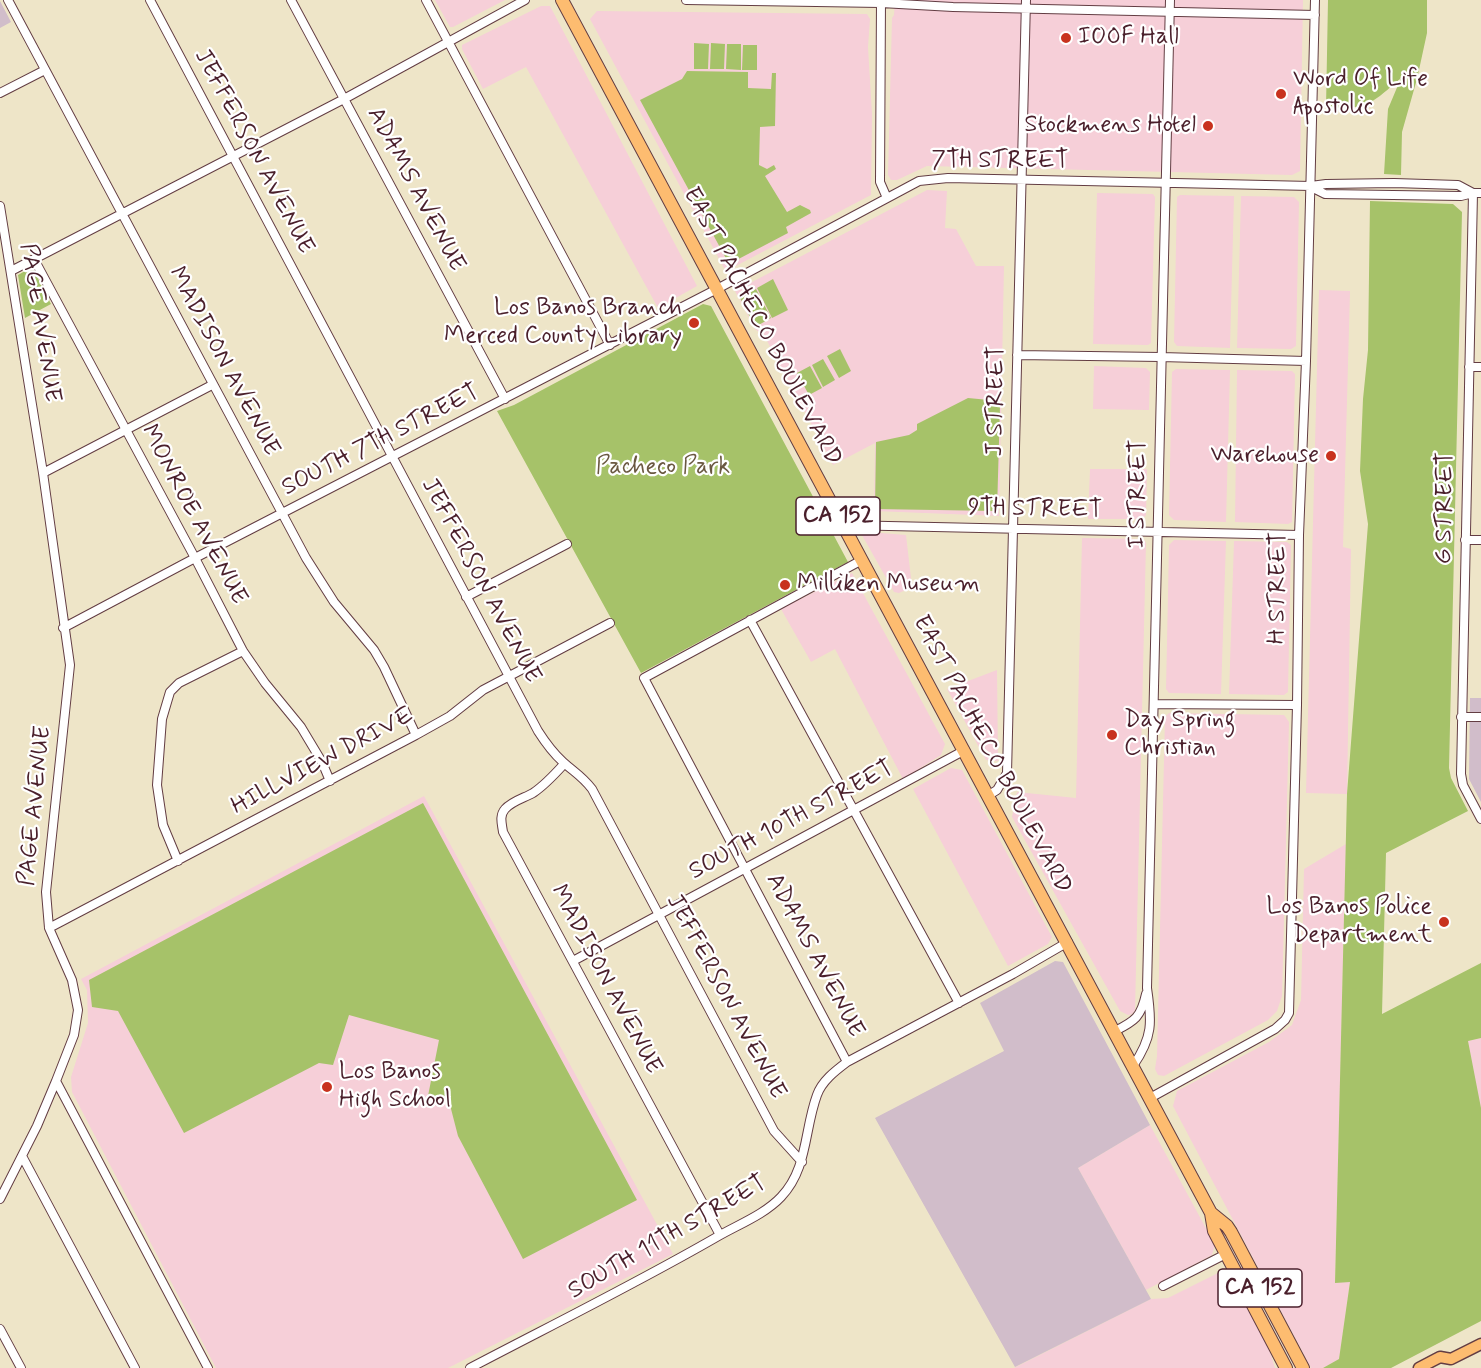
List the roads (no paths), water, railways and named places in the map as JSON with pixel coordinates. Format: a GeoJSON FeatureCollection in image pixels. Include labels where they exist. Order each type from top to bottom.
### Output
{"type":"FeatureCollection","features":[{"type":"Feature","properties":{"kind":"highway","name":"EAST PACHECO BOULEVARD"},"geometry":{"type":"LineString","coordinates":[[562,0],[1068,942],[1211,1213],[1214,1231],[1286,1368]]}},
{"type":"Feature","properties":{"kind":"highway","name":"EAST PACHECO BOULEVARD"},"geometry":{"type":"LineString","coordinates":[[1211,1213],[1227,1226],[1303,1368]]}},
{"type":"Feature","properties":{"kind":"highway"},"geometry":{"type":"LineString","coordinates":[[1226,1254],[1234,1256],[1256,1291],[1267,1301]]}},
{"type":"Feature","properties":{"kind":"main road"},"geometry":{"type":"LineString","coordinates":[[1419,1368],[1440,1357],[1449,1363],[1481,1344]]}},
{"type":"Feature","properties":{"kind":"street","name":"JEFFERSON AVENUE"},"geometry":{"type":"LineString","coordinates":[[150,0],[537,731],[564,764],[582,775],[592,789],[774,1131],[802,1162]]}},
{"type":"Feature","properties":{"kind":"street","name":"ADAMS AVENUE"},"geometry":{"type":"LineString","coordinates":[[291,0],[505,399]]}},
{"type":"Feature","properties":{"kind":"street"},"geometry":{"type":"LineString","coordinates":[[426,0],[610,345]]}},
{"type":"Feature","properties":{"kind":"street"},"geometry":{"type":"LineString","coordinates":[[11,271],[344,99],[448,40],[525,0]]}},
{"type":"Feature","properties":{"kind":"street"},"geometry":{"type":"LineString","coordinates":[[686,0],[1026,4],[1170,12],[1315,15]]}},
{"type":"Feature","properties":{"kind":"street","name":"I STREET"},"geometry":{"type":"LineString","coordinates":[[1115,1031],[1138,1016],[1143,1009],[1147,988],[1170,0]]}},
{"type":"Feature","properties":{"kind":"street","name":"H STREET"},"geometry":{"type":"LineString","coordinates":[[1150,1098],[1275,1029],[1289,1013],[1299,535],[1315,0]]}},
{"type":"Feature","properties":{"kind":"street","name":"MADISON AVENUE"},"geometry":{"type":"LineString","coordinates":[[10,1],[212,385],[317,576],[334,602],[374,650],[416,735]]}},
{"type":"Feature","properties":{"kind":"street"},"geometry":{"type":"LineString","coordinates":[[881,1],[880,182],[887,198]]}},
{"type":"Feature","properties":{"kind":"street","name":"J STREET"},"geometry":{"type":"LineString","coordinates":[[989,795],[997,790],[1007,773],[1026,4]]}},
{"type":"Feature","properties":{"kind":"street"},"geometry":{"type":"LineString","coordinates":[[0,93],[45,70]]}},
{"type":"Feature","properties":{"kind":"street","name":"7TH STREET"},"geometry":{"type":"LineString","coordinates":[[717,290],[925,179],[1311,186],[1383,183],[1458,185],[1477,193]]}},
{"type":"Feature","properties":{"kind":"street","name":"G STREET"},"geometry":{"type":"LineString","coordinates":[[1477,193],[1468,366],[1461,774],[1462,784],[1481,819]]}},
{"type":"Feature","properties":{"kind":"street","name":"PAGE AVENUE"},"geometry":{"type":"LineString","coordinates":[[0,206],[43,473],[70,665],[46,892],[49,928],[72,980],[78,1010],[74,1035],[56,1081],[0,1199]]}},
{"type":"Feature","properties":{"kind":"street","name":"MONROE AVENUE"},"geometry":{"type":"LineString","coordinates":[[34,259],[243,651],[265,683],[301,727],[322,762],[330,781]]}},
{"type":"Feature","properties":{"kind":"street","name":"SOUTH 7TH STREET"},"geometry":{"type":"LineString","coordinates":[[63,628],[717,290]]}},
{"type":"Feature","properties":{"kind":"street"},"geometry":{"type":"LineString","coordinates":[[1017,355],[1306,361]]}},
{"type":"Feature","properties":{"kind":"street"},"geometry":{"type":"LineString","coordinates":[[1468,366],[1481,367]]}},
{"type":"Feature","properties":{"kind":"street"},"geometry":{"type":"LineString","coordinates":[[43,473],[212,385]]}},
{"type":"Feature","properties":{"kind":"street","name":"9TH STREET"},"geometry":{"type":"LineString","coordinates":[[843,525],[1299,535]]}},
{"type":"Feature","properties":{"kind":"street"},"geometry":{"type":"LineString","coordinates":[[1465,540],[1481,540]]}},
{"type":"Feature","properties":{"kind":"street"},"geometry":{"type":"LineString","coordinates":[[466,597],[567,544]]}},
{"type":"Feature","properties":{"kind":"street"},"geometry":{"type":"LineString","coordinates":[[862,560],[750,620],[959,1003]]}},
{"type":"Feature","properties":{"kind":"street","name":"ADAMS AVENUE"},"geometry":{"type":"LineString","coordinates":[[750,620],[644,678],[847,1062]]}},
{"type":"Feature","properties":{"kind":"street","name":"HILLVIEW DRIVE"},"geometry":{"type":"LineString","coordinates":[[49,928],[416,735],[450,716],[483,690],[610,623]]}},
{"type":"Feature","properties":{"kind":"street"},"geometry":{"type":"LineString","coordinates":[[178,861],[163,825],[157,784],[162,719],[170,692],[179,683],[243,651]]}},
{"type":"Feature","properties":{"kind":"street"},"geometry":{"type":"LineString","coordinates":[[1154,704],[1297,705]]}},
{"type":"Feature","properties":{"kind":"street"},"geometry":{"type":"LineString","coordinates":[[1461,717],[1481,717]]}},
{"type":"Feature","properties":{"kind":"street","name":"SOUTH 10TH STREET"},"geometry":{"type":"LineString","coordinates":[[573,961],[964,750]]}},
{"type":"Feature","properties":{"kind":"street","name":"MADISON AVENUE"},"geometry":{"type":"LineString","coordinates":[[564,764],[550,780],[504,810],[501,819],[503,832],[720,1235]]}},
{"type":"Feature","properties":{"kind":"street","name":"SOUTH 11TH STREET"},"geometry":{"type":"LineString","coordinates":[[470,1368],[666,1266],[767,1209],[788,1190],[802,1162],[817,1095],[826,1080],[847,1062],[1068,942]]}},
{"type":"Feature","properties":{"kind":"street","name":"I STREET"},"geometry":{"type":"LineString","coordinates":[[1133,1066],[1148,1041],[1151,1015],[1147,988]]}},
{"type":"Feature","properties":{"kind":"street"},"geometry":{"type":"LineString","coordinates":[[56,1081],[208,1368]]}},
{"type":"Feature","properties":{"kind":"street"},"geometry":{"type":"LineString","coordinates":[[22,1156],[135,1368]]}},
{"type":"Feature","properties":{"kind":"street"},"geometry":{"type":"LineString","coordinates":[[1163,1286],[1226,1254]]}},
{"type":"Feature","properties":{"kind":"street"},"geometry":{"type":"LineString","coordinates":[[0,1329],[21,1368]]}},
{"type":"Feature","properties":{"kind":"place","name":"IOOF Hall"},"geometry":{"type":"Point","coordinates":[1066,38]}},
{"type":"Feature","properties":{"kind":"place","name":"Word Of Life Apostolic"},"geometry":{"type":"Point","coordinates":[1281,94]}},
{"type":"Feature","properties":{"kind":"place","name":"Stockmens Hotel"},"geometry":{"type":"Point","coordinates":[1208,126]}},
{"type":"Feature","properties":{"kind":"place","name":"Los Banos Branch Merced County Library"},"geometry":{"type":"Point","coordinates":[694,323]}},
{"type":"Feature","properties":{"kind":"place","name":"Warehouse"},"geometry":{"type":"Point","coordinates":[1331,456]}},
{"type":"Feature","properties":{"kind":"place","name":"Milliken Museum"},"geometry":{"type":"Point","coordinates":[785,585]}},
{"type":"Feature","properties":{"kind":"place","name":"Day Spring Christian"},"geometry":{"type":"Point","coordinates":[1112,735]}},
{"type":"Feature","properties":{"kind":"place","name":"Los Banos Police Department"},"geometry":{"type":"Point","coordinates":[1444,922]}},
{"type":"Feature","properties":{"kind":"place","name":"Los Banos High School"},"geometry":{"type":"Point","coordinates":[327,1087]}},
{"type":"Feature","properties":{"kind":"park label","name":"Pacheco Park"},"geometry":{"type":"Point","coordinates":[663,468]}}]}
